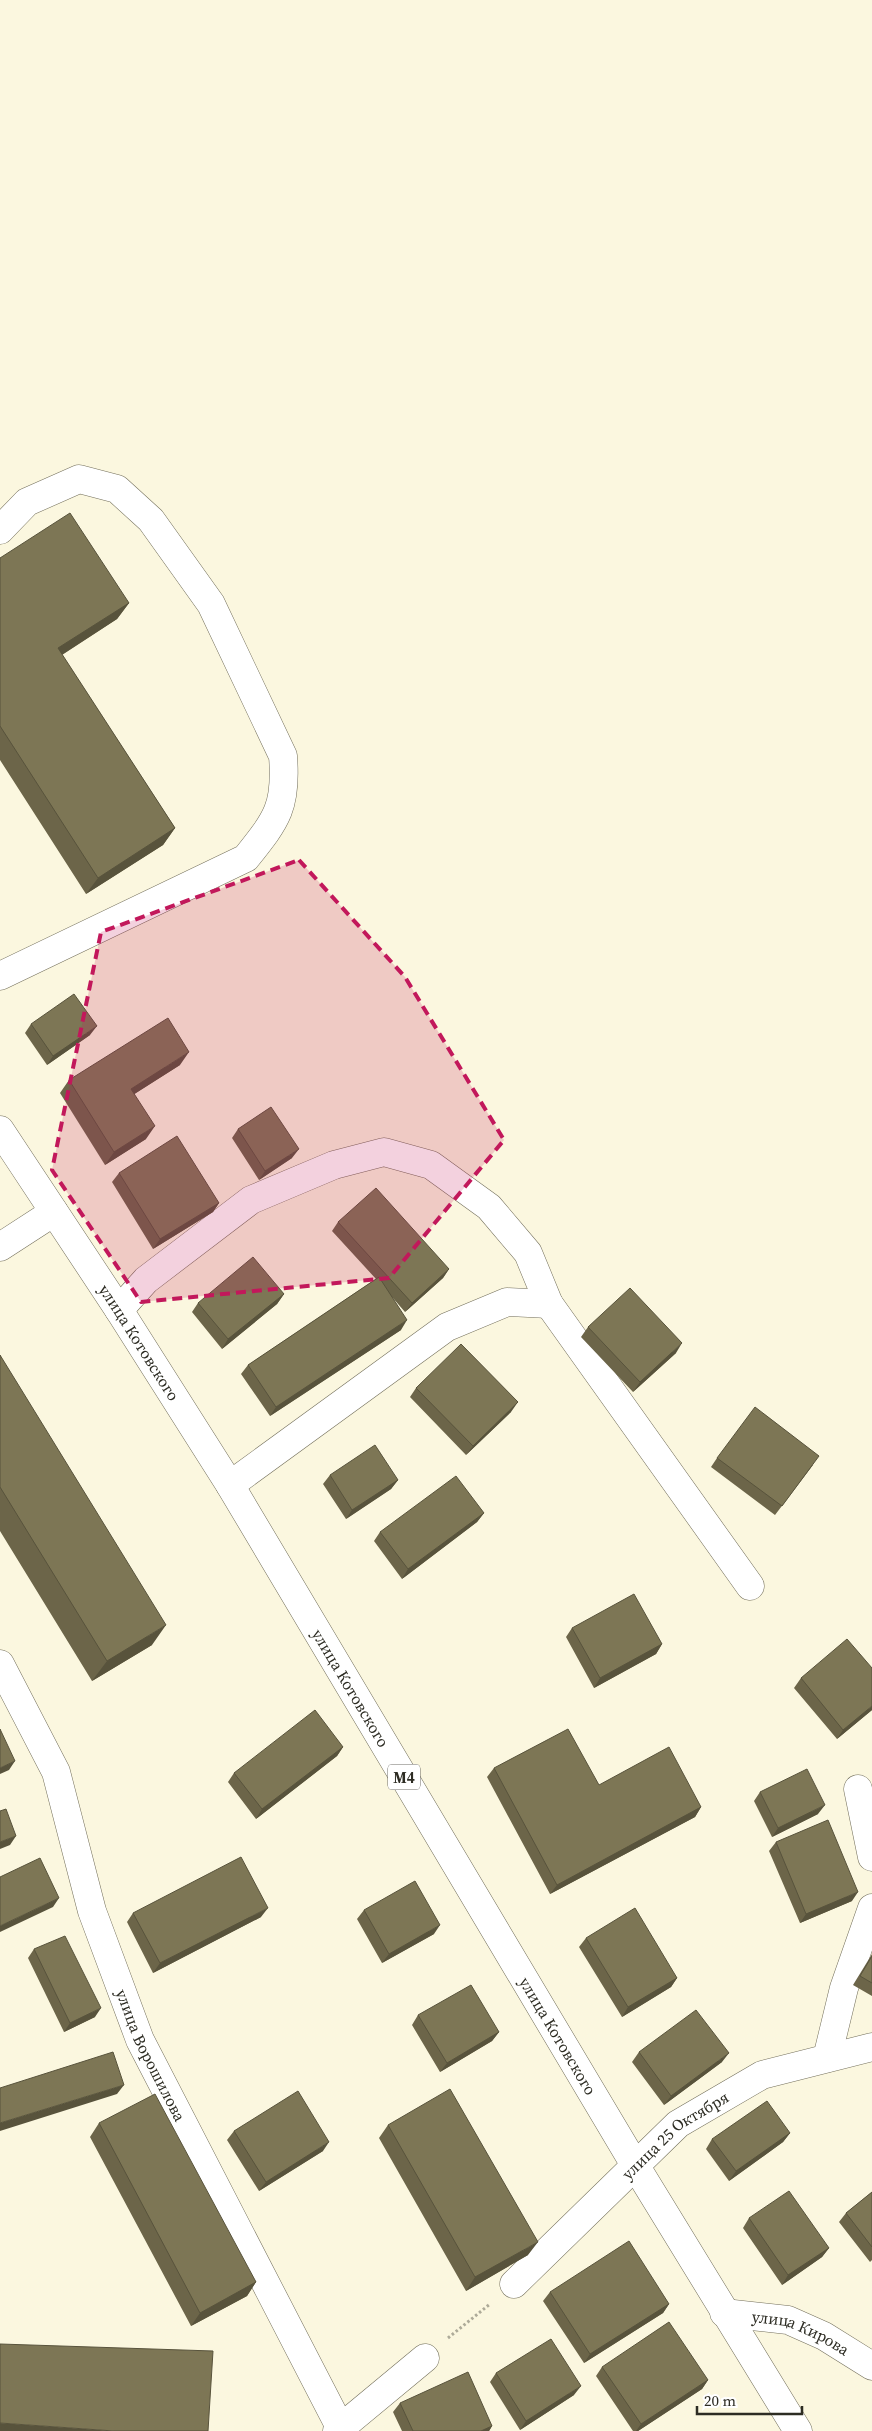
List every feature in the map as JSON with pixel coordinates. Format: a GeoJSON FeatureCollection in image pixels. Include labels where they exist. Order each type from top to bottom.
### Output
{"type":"FeatureCollection","features":[{"type":"Feature","properties":{"kind":"main road"},"geometry":{"type":"LineString","coordinates":[[0,530],[27,502],[79,479],[117,489],[151,520],[211,604],[283,756],[285,782],[281,807],[264,835],[246,858],[0,976]]}},
{"type":"Feature","properties":{"kind":"main road","name":"улица Котовского"},"geometry":{"type":"LineString","coordinates":[[0,1130],[119,1310],[230,1485],[635,2165],[798,2431]]}},
{"type":"Feature","properties":{"kind":"main road"},"geometry":{"type":"LineString","coordinates":[[119,1310],[146,1280],[251,1200],[334,1165],[384,1152],[431,1165],[489,1207],[528,1253],[549,1304],[750,1586]]}},
{"type":"Feature","properties":{"kind":"main road"},"geometry":{"type":"LineString","coordinates":[[0,1247],[54,1212]]}},
{"type":"Feature","properties":{"kind":"main road"},"geometry":{"type":"LineString","coordinates":[[230,1485],[447,1327],[507,1302],[549,1304]]}},
{"type":"Feature","properties":{"kind":"main road","name":"улица Ворошилова"},"geometry":{"type":"LineString","coordinates":[[0,1664],[56,1772],[92,1911],[140,2040],[340,2430]]}},
{"type":"Feature","properties":{"kind":"main road"},"geometry":{"type":"LineString","coordinates":[[858,1789],[872,1857]]}},
{"type":"Feature","properties":{"kind":"main road"},"geometry":{"type":"LineString","coordinates":[[828,2058],[844,1988],[872,1908]]}},
{"type":"Feature","properties":{"kind":"main road","name":"улица 25 Октября"},"geometry":{"type":"LineString","coordinates":[[514,2284],[678,2124],[762,2075],[872,2046]]}},
{"type":"Feature","properties":{"kind":"main road","name":"улица Кирова"},"geometry":{"type":"LineString","coordinates":[[724,2313],[788,2320],[824,2336],[872,2366]]}},
{"type":"Feature","properties":{"kind":"main road"},"geometry":{"type":"LineString","coordinates":[[340,2430],[425,2358]]}},
{"type":"Feature","properties":{"kind":"path"},"geometry":{"type":"LineString","coordinates":[[425,2358],[514,2284]]}},
{"type":"Feature","properties":{"kind":"highlighted area"},"geometry":{"type":"Polygon","coordinates":[[[299,860],[405,977],[504,1140],[389,1278],[141,1302],[52,1170],[101,932],[299,860]]]}},
{"type":"Feature","properties":{"kind":"building"},"geometry":{"type":"Polygon","coordinates":[[[70,513],[129,603],[58,648],[175,828],[98,878],[0,726],[0,558],[70,513]]]}},
{"type":"Feature","properties":{"kind":"building"},"geometry":{"type":"Polygon","coordinates":[[[74,994],[97,1026],[53,1056],[31,1024],[74,994]]]}},
{"type":"Feature","properties":{"kind":"building"},"geometry":{"type":"Polygon","coordinates":[[[168,1018],[189,1052],[131,1089],[155,1126],[114,1152],[69,1080],[168,1018]]]}},
{"type":"Feature","properties":{"kind":"building"},"geometry":{"type":"Polygon","coordinates":[[[271,1107],[299,1149],[265,1171],[238,1129],[271,1107]]]}},
{"type":"Feature","properties":{"kind":"building"},"geometry":{"type":"Polygon","coordinates":[[[177,1136],[219,1203],[160,1239],[119,1173],[177,1136]]]}},
{"type":"Feature","properties":{"kind":"building"},"geometry":{"type":"Polygon","coordinates":[[[376,1188],[449,1269],[412,1303],[338,1222],[376,1188]]]}},
{"type":"Feature","properties":{"kind":"building"},"geometry":{"type":"Polygon","coordinates":[[[253,1257],[284,1294],[228,1339],[198,1303],[253,1257]]]}},
{"type":"Feature","properties":{"kind":"building"},"geometry":{"type":"Polygon","coordinates":[[[379,1277],[407,1320],[276,1407],[248,1365],[379,1277]]]}},
{"type":"Feature","properties":{"kind":"building"},"geometry":{"type":"Polygon","coordinates":[[[630,1288],[682,1343],[640,1382],[588,1327],[630,1288]]]}},
{"type":"Feature","properties":{"kind":"building"},"geometry":{"type":"Polygon","coordinates":[[[461,1344],[518,1402],[473,1446],[416,1388],[461,1344]]]}},
{"type":"Feature","properties":{"kind":"building"},"geometry":{"type":"Polygon","coordinates":[[[0,1355],[166,1625],[107,1661],[0,1487],[0,1355]]]}},
{"type":"Feature","properties":{"kind":"building"},"geometry":{"type":"Polygon","coordinates":[[[755,1407],[819,1456],[782,1506],[717,1458],[755,1407]]]}},
{"type":"Feature","properties":{"kind":"building"},"geometry":{"type":"Polygon","coordinates":[[[375,1445],[398,1480],[352,1510],[330,1475],[375,1445]]]}},
{"type":"Feature","properties":{"kind":"building"},"geometry":{"type":"Polygon","coordinates":[[[456,1476],[484,1513],[408,1569],[380,1532],[456,1476]]]}},
{"type":"Feature","properties":{"kind":"building"},"geometry":{"type":"Polygon","coordinates":[[[634,1594],[662,1644],[600,1678],[572,1628],[634,1594]]]}},
{"type":"Feature","properties":{"kind":"building"},"geometry":{"type":"Polygon","coordinates":[[[847,1639],[872,1668],[872,1706],[843,1730],[801,1678],[847,1639]]]}},
{"type":"Feature","properties":{"kind":"building"},"geometry":{"type":"Polygon","coordinates":[[[315,1710],[343,1747],[262,1809],[234,1773],[315,1710]]]}},
{"type":"Feature","properties":{"kind":"building"},"geometry":{"type":"Polygon","coordinates":[[[0,1729],[15,1761],[0,1768],[0,1729]]]}},
{"type":"Feature","properties":{"kind":"building"},"geometry":{"type":"Polygon","coordinates":[[[568,1729],[599,1785],[669,1747],[701,1807],[557,1885],[494,1768],[568,1729]]]}},
{"type":"Feature","properties":{"kind":"building"},"geometry":{"type":"Polygon","coordinates":[[[807,1769],[825,1805],[778,1828],[760,1792],[807,1769]]]}},
{"type":"Feature","properties":{"kind":"building"},"geometry":{"type":"Polygon","coordinates":[[[6,1809],[16,1836],[0,1842],[0,1811],[6,1809]]]}},
{"type":"Feature","properties":{"kind":"building"},"geometry":{"type":"Polygon","coordinates":[[[828,1820],[858,1892],[806,1914],[776,1842],[828,1820]]]}},
{"type":"Feature","properties":{"kind":"building"},"geometry":{"type":"Polygon","coordinates":[[[241,1857],[268,1908],[160,1963],[133,1913],[241,1857]]]}},
{"type":"Feature","properties":{"kind":"building"},"geometry":{"type":"Polygon","coordinates":[[[40,1858],[59,1898],[0,1926],[0,1877],[40,1858]]]}},
{"type":"Feature","properties":{"kind":"building"},"geometry":{"type":"Polygon","coordinates":[[[415,1881],[440,1925],[389,1954],[364,1910],[415,1881]]]}},
{"type":"Feature","properties":{"kind":"building"},"geometry":{"type":"Polygon","coordinates":[[[635,1908],[677,1978],[628,2007],[586,1938],[635,1908]]]}},
{"type":"Feature","properties":{"kind":"building"},"geometry":{"type":"Polygon","coordinates":[[[65,1936],[101,2008],[70,2023],[34,1949],[65,1936]]]}},
{"type":"Feature","properties":{"kind":"building"},"geometry":{"type":"Polygon","coordinates":[[[872,1956],[872,1983],[860,1976],[872,1956]]]}},
{"type":"Feature","properties":{"kind":"building"},"geometry":{"type":"Polygon","coordinates":[[[471,1985],[499,2032],[447,2063],[418,2015],[471,1985]]]}},
{"type":"Feature","properties":{"kind":"building"},"geometry":{"type":"Polygon","coordinates":[[[696,2010],[729,2053],[671,2096],[639,2052],[696,2010]]]}},
{"type":"Feature","properties":{"kind":"building"},"geometry":{"type":"Polygon","coordinates":[[[113,2052],[124,2085],[0,2123],[0,2088],[113,2052]]]}},
{"type":"Feature","properties":{"kind":"building"},"geometry":{"type":"Polygon","coordinates":[[[450,2089],[538,2242],[475,2277],[388,2125],[450,2089]]]}},
{"type":"Feature","properties":{"kind":"building"},"geometry":{"type":"Polygon","coordinates":[[[298,2091],[329,2142],[266,2182],[234,2131],[298,2091]]]}},
{"type":"Feature","properties":{"kind":"building"},"geometry":{"type":"Polygon","coordinates":[[[155,2094],[256,2282],[200,2313],[99,2123],[155,2094]]]}},
{"type":"Feature","properties":{"kind":"building"},"geometry":{"type":"Polygon","coordinates":[[[767,2101],[790,2133],[736,2171],[712,2139],[767,2101]]]}},
{"type":"Feature","properties":{"kind":"building"},"geometry":{"type":"Polygon","coordinates":[[[789,2191],[829,2248],[788,2275],[749,2218],[789,2191]]]}},
{"type":"Feature","properties":{"kind":"building"},"geometry":{"type":"Polygon","coordinates":[[[872,2192],[872,2247],[846,2213],[872,2192]]]}},
{"type":"Feature","properties":{"kind":"building"},"geometry":{"type":"Polygon","coordinates":[[[629,2241],[669,2304],[590,2354],[550,2292],[629,2241]]]}},
{"type":"Feature","properties":{"kind":"building"},"geometry":{"type":"Polygon","coordinates":[[[669,2322],[708,2380],[641,2424],[602,2367],[669,2322]]]}},
{"type":"Feature","properties":{"kind":"building"},"geometry":{"type":"Polygon","coordinates":[[[551,2339],[581,2386],[526,2421],[496,2373],[551,2339]]]}},
{"type":"Feature","properties":{"kind":"building"},"geometry":{"type":"Polygon","coordinates":[[[0,2344],[213,2351],[208,2431],[114,2431],[0,2423],[0,2344]]]}},
{"type":"Feature","properties":{"kind":"building"},"geometry":{"type":"Polygon","coordinates":[[[468,2372],[492,2426],[481,2431],[413,2431],[400,2403],[468,2372]]]}}]}
